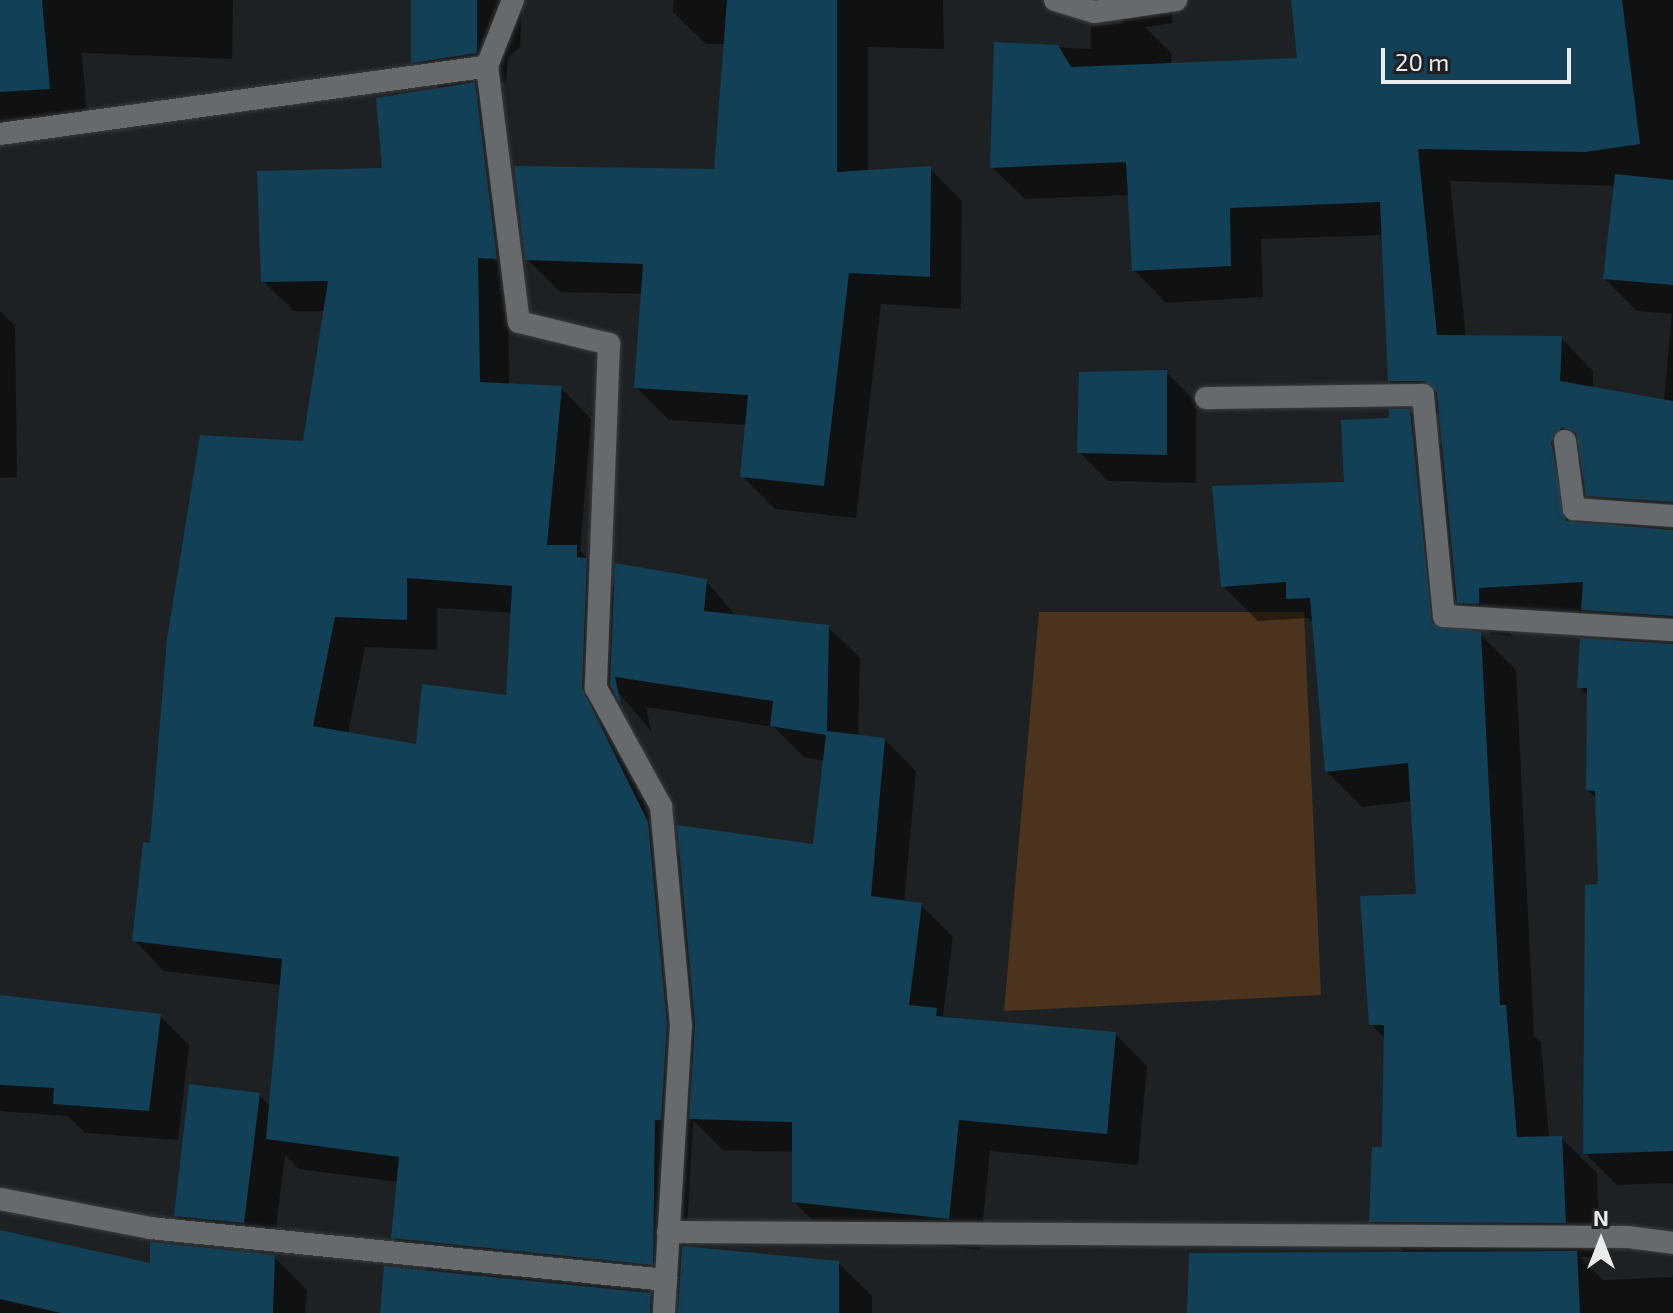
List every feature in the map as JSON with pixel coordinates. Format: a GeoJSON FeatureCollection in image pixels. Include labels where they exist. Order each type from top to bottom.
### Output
{"type":"FeatureCollection","features":[{"type":"Feature","properties":{"kind":"street"},"geometry":{"type":"LineString","coordinates":[[513,0],[487,66],[519,322],[609,344],[596,688],[661,806],[681,1025],[664,1313]]}},
{"type":"Feature","properties":{"kind":"street"},"geometry":{"type":"LineString","coordinates":[[1055,0],[1094,12],[1176,0]]}},
{"type":"Feature","properties":{"kind":"street"},"geometry":{"type":"LineString","coordinates":[[0,134],[487,66]]}},
{"type":"Feature","properties":{"kind":"street"},"geometry":{"type":"LineString","coordinates":[[1206,398],[1423,395],[1444,616],[1673,630]]}},
{"type":"Feature","properties":{"kind":"street"},"geometry":{"type":"LineString","coordinates":[[1565,441],[1574,509],[1673,516]]}},
{"type":"Feature","properties":{"kind":"street"},"geometry":{"type":"LineString","coordinates":[[0,1199],[150,1228],[666,1280]]}},
{"type":"Feature","properties":{"kind":"street"},"geometry":{"type":"LineString","coordinates":[[668,1232],[1673,1243]]}},
{"type":"Feature","properties":{"kind":"shaded area"},"geometry":{"type":"Polygon","coordinates":[[[1039,612],[1304,612],[1321,995],[1004,1011],[1039,612]]]}},
{"type":"Feature","properties":{"kind":"building"},"geometry":{"type":"Polygon","coordinates":[[[0,0],[42,0],[50,89],[0,92],[0,0]]]}},
{"type":"Feature","properties":{"kind":"building"},"geometry":{"type":"Polygon","coordinates":[[[411,0],[477,0],[477,53],[411,63],[411,0]]]}},
{"type":"Feature","properties":{"kind":"building"},"geometry":{"type":"Polygon","coordinates":[[[727,0],[837,0],[837,172],[931,166],[930,277],[849,273],[824,486],[740,477],[748,395],[634,388],[643,264],[525,260],[514,166],[714,169],[727,0]]]}},
{"type":"Feature","properties":{"kind":"building"},"geometry":{"type":"Polygon","coordinates":[[[1291,0],[1622,0],[1640,144],[1585,152],[1418,149],[1437,335],[1562,336],[1560,381],[1673,401],[1673,502],[1586,496],[1576,433],[1562,427],[1551,442],[1566,521],[1673,530],[1673,616],[1581,610],[1583,582],[1479,588],[1479,604],[1457,603],[1437,393],[1424,381],[1388,381],[1380,202],[1230,208],[1231,266],[1132,271],[1126,162],[990,168],[994,42],[1058,45],[1071,67],[1297,58],[1291,0]]]}},
{"type":"Feature","properties":{"kind":"building"},"geometry":{"type":"Polygon","coordinates":[[[475,82],[497,259],[478,258],[480,382],[562,386],[547,545],[577,545],[577,557],[587,558],[582,688],[648,822],[667,1025],[661,1120],[655,1120],[653,1265],[391,1238],[399,1157],[266,1139],[282,959],[132,941],[143,842],[150,843],[167,639],[200,435],[303,441],[328,281],[261,282],[257,171],[382,168],[376,98],[475,82]],[[407,578],[407,620],[335,617],[313,726],[416,744],[422,684],[506,695],[512,586],[407,578]]]}},
{"type":"Feature","properties":{"kind":"building"},"geometry":{"type":"Polygon","coordinates":[[[1615,174],[1673,180],[1673,285],[1603,279],[1615,174]]]}},
{"type":"Feature","properties":{"kind":"building"},"geometry":{"type":"Polygon","coordinates":[[[1167,370],[1167,455],[1077,453],[1079,372],[1167,370]]]}},
{"type":"Feature","properties":{"kind":"building"},"geometry":{"type":"Polygon","coordinates":[[[1389,409],[1410,409],[1432,623],[1481,632],[1500,1005],[1506,1005],[1517,1137],[1562,1136],[1566,1223],[1369,1222],[1372,1147],[1382,1147],[1384,1025],[1369,1025],[1360,896],[1416,894],[1408,763],[1325,772],[1310,598],[1286,599],[1286,582],[1221,587],[1212,486],[1344,482],[1341,420],[1389,418],[1389,409]]]}},
{"type":"Feature","properties":{"kind":"building"},"geometry":{"type":"Polygon","coordinates":[[[615,563],[707,579],[704,611],[829,625],[827,731],[885,738],[871,896],[922,903],[909,1005],[937,1008],[936,1016],[1116,1032],[1107,1134],[959,1120],[949,1219],[792,1202],[792,1122],[689,1119],[695,1024],[677,825],[813,844],[826,735],[770,726],[773,701],[615,677],[621,705],[610,685],[615,563]]]}},
{"type":"Feature","properties":{"kind":"building"},"geometry":{"type":"Polygon","coordinates":[[[1580,638],[1673,644],[1673,1151],[1583,1154],[1585,885],[1598,884],[1595,791],[1586,790],[1587,688],[1577,688],[1580,638]]]}},
{"type":"Feature","properties":{"kind":"building"},"geometry":{"type":"Polygon","coordinates":[[[0,995],[161,1014],[149,1111],[53,1104],[54,1088],[0,1085],[0,995]]]}},
{"type":"Feature","properties":{"kind":"building"},"geometry":{"type":"Polygon","coordinates":[[[189,1084],[260,1093],[244,1223],[174,1216],[189,1084]]]}},
{"type":"Feature","properties":{"kind":"building"},"geometry":{"type":"Polygon","coordinates":[[[0,1230],[150,1263],[150,1242],[275,1255],[273,1313],[61,1313],[0,1299],[0,1230]]]}},
{"type":"Feature","properties":{"kind":"building"},"geometry":{"type":"Polygon","coordinates":[[[682,1246],[839,1261],[839,1313],[678,1313],[682,1246]]]}},
{"type":"Feature","properties":{"kind":"building"},"geometry":{"type":"Polygon","coordinates":[[[1577,1251],[1580,1313],[1187,1313],[1189,1253],[1577,1251]]]}},
{"type":"Feature","properties":{"kind":"building"},"geometry":{"type":"Polygon","coordinates":[[[384,1266],[651,1293],[650,1313],[380,1313],[384,1266]]]}}]}
